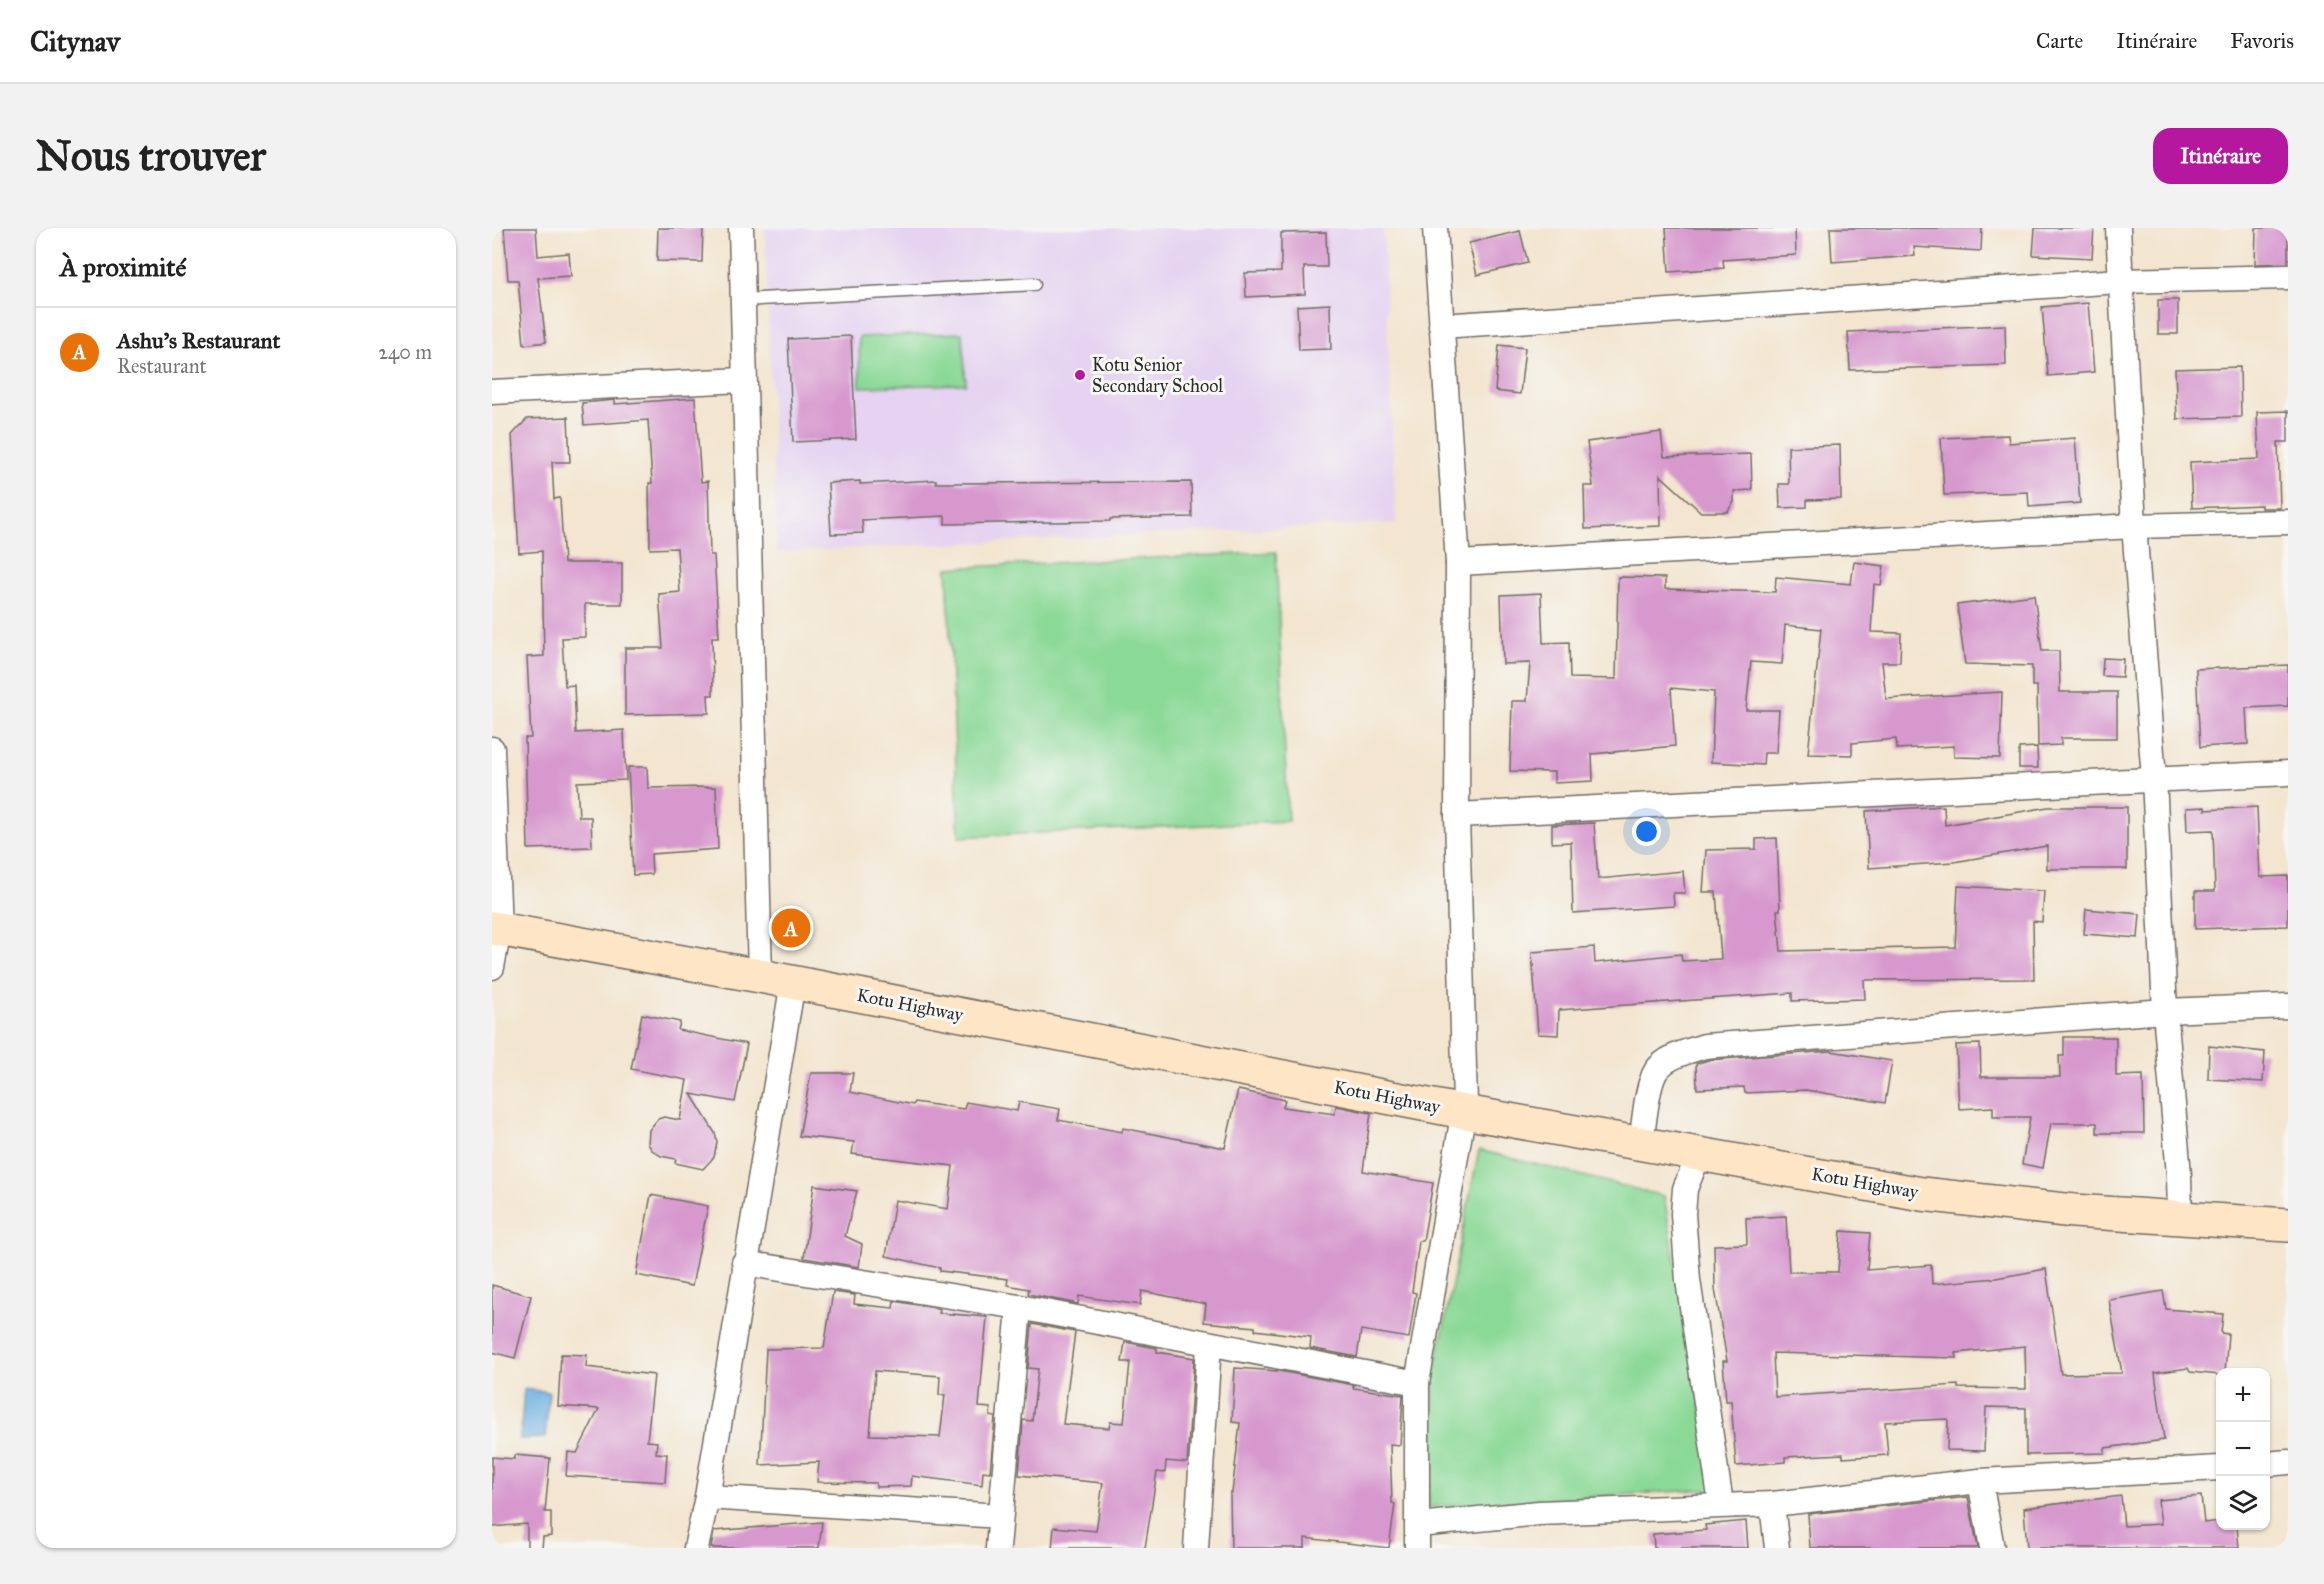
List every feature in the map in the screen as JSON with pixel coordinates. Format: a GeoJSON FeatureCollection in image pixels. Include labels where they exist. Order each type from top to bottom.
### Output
{"type":"FeatureCollection","features":[{"type":"Feature","properties":{"kind":"street"},"geometry":{"type":"LineString","coordinates":[[741,228],[760,976]]}},
{"type":"Feature","properties":{"kind":"street"},"geometry":{"type":"LineString","coordinates":[[1436,228],[1458,563],[1457,815],[1464,1112],[1417,1383],[1418,1537],[1539,1513],[1721,1504],[1772,1504],[1980,1481],[2216,1468]]}},
{"type":"Feature","properties":{"kind":"street"},"geometry":{"type":"LineString","coordinates":[[2118,228],[2134,526],[2154,778],[2165,1011],[2179,1175],[2180,1220]]}},
{"type":"Feature","properties":{"kind":"street"},"geometry":{"type":"LineString","coordinates":[[1441,326],[2120,281],[2288,277]]}},
{"type":"Feature","properties":{"kind":"street"},"geometry":{"type":"LineString","coordinates":[[492,392],[744,380]]}},
{"type":"Feature","properties":{"kind":"street"},"geometry":{"type":"LineString","coordinates":[[1458,563],[2134,526],[2288,522]]}},
{"type":"Feature","properties":{"kind":"street"},"geometry":{"type":"LineString","coordinates":[[492,749],[496,929],[492,967]]}},
{"type":"Feature","properties":{"kind":"street"},"geometry":{"type":"LineString","coordinates":[[1457,815],[2288,773]]}},
{"type":"Feature","properties":{"kind":"street","name":"Kotu Highway"},"geometry":{"type":"LineString","coordinates":[[496,929],[793,982],[1464,1112],[1922,1194],[2180,1220],[2288,1225]]}},
{"type":"Feature","properties":{"kind":"street"},"geometry":{"type":"LineString","coordinates":[[696,1548],[708,1497],[744,1263],[793,982]]}},
{"type":"Feature","properties":{"kind":"street"},"geometry":{"type":"LineString","coordinates":[[1641,1144],[1648,1096],[1656,1071],[1680,1053],[1705,1046],[2165,1011],[2288,1006]]}},
{"type":"Feature","properties":{"kind":"street"},"geometry":{"type":"LineString","coordinates":[[1699,1154],[1685,1189],[1683,1214],[1688,1280],[1721,1504]]}},
{"type":"Feature","properties":{"kind":"street"},"geometry":{"type":"LineString","coordinates":[[744,1263],[1019,1307],[1417,1383]]}},
{"type":"Feature","properties":{"kind":"street"},"geometry":{"type":"LineString","coordinates":[[998,1548],[1019,1307]]}},
{"type":"Feature","properties":{"kind":"street"},"geometry":{"type":"LineString","coordinates":[[1196,1548],[1209,1345]]}},
{"type":"Feature","properties":{"kind":"street"},"geometry":{"type":"LineString","coordinates":[[2270,1464],[2288,1462]]}},
{"type":"Feature","properties":{"kind":"street"},"geometry":{"type":"LineString","coordinates":[[1980,1481],[1992,1548]]}},
{"type":"Feature","properties":{"kind":"street"},"geometry":{"type":"LineString","coordinates":[[708,1497],[1000,1516]]}},
{"type":"Feature","properties":{"kind":"street"},"geometry":{"type":"LineString","coordinates":[[1772,1504],[1777,1548]]}},
{"type":"Feature","properties":{"kind":"lane"},"geometry":{"type":"LineString","coordinates":[[742,300],[1034,284]]}},
{"type":"Feature","properties":{"kind":"shaded area","name":"Kotu Senior Secondary School"},"geometry":{"type":"Polygon","coordinates":[[[765,228],[1383,228],[1396,523],[777,552],[765,228]]]}},
{"type":"Feature","properties":{"kind":"green space"},"geometry":{"type":"Polygon","coordinates":[[[962,333],[966,384],[860,387],[859,337],[962,333]]]}},
{"type":"Feature","properties":{"kind":"green space"},"geometry":{"type":"Polygon","coordinates":[[[1276,552],[1288,821],[959,837],[947,568],[1276,552]]]}},
{"type":"Feature","properties":{"kind":"green space"},"geometry":{"type":"Polygon","coordinates":[[[1479,1150],[1664,1196],[1715,1489],[1428,1507],[1435,1370],[1479,1150]]]}},
{"type":"Feature","properties":{"kind":"water"},"geometry":{"type":"Polygon","coordinates":[[[524,1389],[549,1392],[545,1438],[520,1439],[524,1389]]]}},
{"type":"Feature","properties":{"kind":"building"},"geometry":{"type":"Polygon","coordinates":[[[504,228],[536,228],[538,256],[569,253],[571,276],[538,278],[546,342],[524,345],[518,280],[508,280],[504,228]]]}},
{"type":"Feature","properties":{"kind":"building"},"geometry":{"type":"Polygon","coordinates":[[[658,228],[703,228],[702,262],[657,261],[658,228]]]}},
{"type":"Feature","properties":{"kind":"building"},"geometry":{"type":"Polygon","coordinates":[[[1666,228],[1795,228],[1796,255],[1723,260],[1724,268],[1669,272],[1666,228]]]}},
{"type":"Feature","properties":{"kind":"building"},"geometry":{"type":"Polygon","coordinates":[[[1830,228],[1982,228],[1981,251],[1914,247],[1915,256],[1832,262],[1830,228]]]}},
{"type":"Feature","properties":{"kind":"building"},"geometry":{"type":"Polygon","coordinates":[[[2035,228],[2094,228],[2092,258],[2033,255],[2035,228]]]}},
{"type":"Feature","properties":{"kind":"building"},"geometry":{"type":"Polygon","coordinates":[[[2256,228],[2288,228],[2288,263],[2255,264],[2256,228]]]}},
{"type":"Feature","properties":{"kind":"building"},"geometry":{"type":"Polygon","coordinates":[[[1520,231],[1528,263],[1477,275],[1469,243],[1520,231]]]}},
{"type":"Feature","properties":{"kind":"building"},"geometry":{"type":"Polygon","coordinates":[[[1326,232],[1327,267],[1304,267],[1305,294],[1246,297],[1245,273],[1281,272],[1281,233],[1326,232]]]}},
{"type":"Feature","properties":{"kind":"building"},"geometry":{"type":"Polygon","coordinates":[[[2158,300],[2178,300],[2178,334],[2158,334],[2158,300]]]}},
{"type":"Feature","properties":{"kind":"building"},"geometry":{"type":"Polygon","coordinates":[[[2088,303],[2094,372],[2048,376],[2042,307],[2088,303]]]}},
{"type":"Feature","properties":{"kind":"building"},"geometry":{"type":"Polygon","coordinates":[[[1330,304],[1331,349],[1299,350],[1297,306],[1330,304]]]}},
{"type":"Feature","properties":{"kind":"building"},"geometry":{"type":"Polygon","coordinates":[[[2005,325],[2006,365],[1850,370],[1848,332],[2005,325]]]}},
{"type":"Feature","properties":{"kind":"building"},"geometry":{"type":"Polygon","coordinates":[[[851,336],[856,439],[793,442],[788,339],[851,336]]]}},
{"type":"Feature","properties":{"kind":"building"},"geometry":{"type":"Polygon","coordinates":[[[1499,345],[1525,348],[1520,394],[1495,391],[1499,345]]]}},
{"type":"Feature","properties":{"kind":"building"},"geometry":{"type":"Polygon","coordinates":[[[2240,367],[2241,417],[2177,419],[2175,369],[2240,367]]]}},
{"type":"Feature","properties":{"kind":"building"},"geometry":{"type":"Polygon","coordinates":[[[695,398],[701,482],[708,481],[710,555],[714,555],[719,637],[712,637],[713,695],[708,695],[709,713],[625,715],[625,648],[663,648],[659,594],[680,592],[677,548],[650,549],[649,483],[652,483],[648,420],[584,425],[582,403],[615,400],[615,404],[695,398]]]}},
{"type":"Feature","properties":{"kind":"building"},"geometry":{"type":"Polygon","coordinates":[[[2288,411],[2288,442],[2278,442],[2280,508],[2261,508],[2261,505],[2192,508],[2190,462],[2259,459],[2257,412],[2288,411]]]}},
{"type":"Feature","properties":{"kind":"building"},"geometry":{"type":"Polygon","coordinates":[[[568,417],[570,462],[552,462],[554,499],[560,498],[564,563],[622,563],[622,604],[585,604],[585,637],[562,638],[565,686],[574,685],[576,733],[624,730],[626,780],[577,782],[579,817],[591,817],[592,847],[528,849],[525,738],[531,738],[527,657],[544,656],[542,551],[519,553],[512,435],[527,419],[568,417]]]}},
{"type":"Feature","properties":{"kind":"building"},"geometry":{"type":"Polygon","coordinates":[[[1661,432],[1664,457],[1751,454],[1752,490],[1734,491],[1734,502],[1727,512],[1701,512],[1660,475],[1661,526],[1585,529],[1584,486],[1593,486],[1587,442],[1661,432]]]}},
{"type":"Feature","properties":{"kind":"building"},"geometry":{"type":"Polygon","coordinates":[[[2008,435],[2009,443],[2075,438],[2080,503],[2029,507],[2028,492],[1944,495],[1941,438],[2008,435]]]}},
{"type":"Feature","properties":{"kind":"building"},"geometry":{"type":"Polygon","coordinates":[[[1840,445],[1841,499],[1807,500],[1807,507],[1780,508],[1779,484],[1789,484],[1788,447],[1840,445]]]}},
{"type":"Feature","properties":{"kind":"building"},"geometry":{"type":"Polygon","coordinates":[[[936,480],[936,483],[1191,482],[1192,517],[945,524],[945,516],[862,520],[863,533],[831,534],[828,483],[860,481],[860,484],[936,480]]]}},
{"type":"Feature","properties":{"kind":"building"},"geometry":{"type":"Polygon","coordinates":[[[1854,562],[1884,566],[1881,585],[1874,584],[1871,632],[1901,633],[1900,662],[1882,662],[1886,699],[2002,692],[2000,758],[1954,757],[1954,746],[1897,749],[1896,739],[1852,743],[1852,755],[1808,754],[1821,629],[1785,625],[1782,664],[1751,662],[1746,710],[1779,710],[1776,753],[1764,753],[1763,765],[1711,762],[1714,692],[1671,688],[1675,746],[1592,754],[1593,781],[1554,783],[1554,772],[1510,771],[1512,701],[1527,701],[1530,663],[1503,664],[1501,595],[1541,593],[1543,643],[1569,642],[1570,678],[1616,679],[1618,577],[1665,578],[1665,589],[1775,592],[1776,577],[1851,584],[1854,562]]]}},
{"type":"Feature","properties":{"kind":"building"},"geometry":{"type":"Polygon","coordinates":[[[2034,595],[2042,651],[2059,651],[2060,692],[2117,692],[2117,738],[2061,738],[2061,745],[2038,746],[2037,686],[2032,686],[2032,666],[1965,664],[1957,605],[2034,595]]]}},
{"type":"Feature","properties":{"kind":"building"},"geometry":{"type":"Polygon","coordinates":[[[2103,658],[2123,659],[2122,677],[2102,676],[2103,658]]]}},
{"type":"Feature","properties":{"kind":"building"},"geometry":{"type":"Polygon","coordinates":[[[2288,665],[2288,706],[2246,708],[2248,744],[2200,747],[2196,669],[2288,665]]]}},
{"type":"Feature","properties":{"kind":"building"},"geometry":{"type":"Polygon","coordinates":[[[2037,747],[2038,768],[2019,768],[2019,748],[2037,747]]]}},
{"type":"Feature","properties":{"kind":"building"},"geometry":{"type":"Polygon","coordinates":[[[628,767],[647,767],[648,788],[716,787],[718,849],[651,854],[652,874],[633,875],[628,767]]]}},
{"type":"Feature","properties":{"kind":"building"},"geometry":{"type":"Polygon","coordinates":[[[1944,806],[1945,825],[2048,807],[2127,807],[2127,869],[2047,869],[2047,846],[1954,862],[1869,868],[1866,811],[1944,806]]]}},
{"type":"Feature","properties":{"kind":"building"},"geometry":{"type":"Polygon","coordinates":[[[2205,807],[2205,810],[2257,807],[2260,877],[2288,876],[2288,926],[2195,929],[2195,891],[2215,891],[2213,830],[2187,831],[2186,808],[2205,807]]]}},
{"type":"Feature","properties":{"kind":"building"},"geometry":{"type":"Polygon","coordinates":[[[1594,823],[1598,879],[1683,871],[1685,893],[1673,893],[1674,906],[1573,913],[1571,842],[1552,843],[1552,825],[1594,823]]]}},
{"type":"Feature","properties":{"kind":"building"},"geometry":{"type":"Polygon","coordinates":[[[1777,838],[1780,910],[1777,910],[1781,951],[1955,947],[1958,886],[2044,891],[2042,922],[2033,921],[2034,979],[1864,980],[1865,999],[1792,1001],[1792,993],[1559,1010],[1558,1035],[1538,1034],[1532,952],[1594,947],[1595,963],[1681,954],[1682,961],[1721,959],[1716,892],[1703,892],[1706,850],[1756,849],[1756,839],[1777,838]]]}},
{"type":"Feature","properties":{"kind":"building"},"geometry":{"type":"Polygon","coordinates":[[[2086,909],[2140,914],[2138,938],[2084,934],[2086,909]]]}},
{"type":"Feature","properties":{"kind":"building"},"geometry":{"type":"Polygon","coordinates":[[[642,1014],[680,1022],[678,1030],[747,1044],[735,1102],[691,1094],[715,1133],[717,1142],[714,1157],[703,1169],[675,1163],[676,1159],[661,1156],[648,1144],[649,1130],[658,1119],[664,1117],[680,1120],[687,1080],[631,1069],[642,1014]]]}},
{"type":"Feature","properties":{"kind":"building"},"geometry":{"type":"Polygon","coordinates":[[[2064,1037],[2116,1037],[2116,1076],[2143,1075],[2144,1133],[2097,1133],[2097,1123],[2051,1123],[2043,1168],[2022,1164],[2030,1117],[1993,1117],[1993,1107],[1959,1109],[1956,1045],[1980,1044],[1981,1077],[2060,1077],[2059,1056],[2064,1056],[2064,1037]]]}},
{"type":"Feature","properties":{"kind":"building"},"geometry":{"type":"Polygon","coordinates":[[[2209,1046],[2265,1052],[2263,1082],[2208,1079],[2209,1046]]]}},
{"type":"Feature","properties":{"kind":"building"},"geometry":{"type":"Polygon","coordinates":[[[1831,1051],[1892,1061],[1885,1103],[1806,1090],[1745,1093],[1744,1087],[1697,1089],[1696,1064],[1708,1060],[1831,1051]]]}},
{"type":"Feature","properties":{"kind":"building"},"geometry":{"type":"Polygon","coordinates":[[[811,1073],[853,1073],[850,1092],[913,1105],[914,1102],[964,1109],[966,1102],[1017,1111],[1019,1102],[1060,1109],[1058,1120],[1122,1132],[1123,1128],[1225,1148],[1238,1090],[1285,1100],[1283,1107],[1335,1114],[1336,1106],[1371,1113],[1363,1171],[1433,1183],[1423,1241],[1419,1241],[1412,1292],[1416,1293],[1409,1338],[1361,1330],[1357,1357],[1310,1348],[1311,1337],[1255,1330],[1255,1327],[1204,1322],[1206,1304],[1142,1291],[1140,1305],[1079,1296],[1078,1304],[1028,1294],[1029,1289],[1007,1285],[1008,1279],[940,1271],[940,1268],[886,1256],[895,1200],[948,1209],[953,1166],[852,1154],[854,1142],[799,1136],[811,1073]]]}},
{"type":"Feature","properties":{"kind":"building"},"geometry":{"type":"Polygon","coordinates":[[[814,1185],[857,1191],[845,1236],[862,1244],[859,1267],[804,1258],[814,1185]]]}},
{"type":"Feature","properties":{"kind":"building"},"geometry":{"type":"Polygon","coordinates":[[[651,1195],[708,1206],[692,1286],[636,1275],[651,1195]]]}},
{"type":"Feature","properties":{"kind":"building"},"geometry":{"type":"Polygon","coordinates":[[[1786,1216],[1789,1272],[1838,1272],[1841,1231],[1870,1233],[1867,1270],[1931,1265],[1932,1284],[1996,1278],[2046,1269],[2061,1374],[2122,1373],[2109,1300],[2163,1291],[2166,1309],[2223,1314],[2221,1333],[2228,1334],[2225,1368],[2216,1368],[2216,1375],[2190,1372],[2188,1368],[2155,1373],[2164,1440],[2105,1448],[2105,1453],[2026,1455],[2026,1408],[1986,1407],[1984,1451],[1947,1450],[1948,1419],[1885,1422],[1888,1455],[1843,1458],[1843,1454],[1785,1457],[1785,1462],[1736,1466],[1731,1401],[1726,1401],[1723,1361],[1727,1361],[1715,1289],[1714,1245],[1747,1244],[1746,1218],[1786,1216]],[[2025,1346],[1956,1353],[1957,1358],[1773,1353],[1775,1397],[1958,1385],[1958,1388],[2026,1389],[2025,1346]]]}},
{"type":"Feature","properties":{"kind":"building"},"geometry":{"type":"Polygon","coordinates":[[[492,1285],[531,1296],[515,1358],[492,1352],[492,1285]]]}},
{"type":"Feature","properties":{"kind":"building"},"geometry":{"type":"Polygon","coordinates":[[[833,1292],[855,1295],[854,1304],[893,1308],[894,1301],[940,1309],[939,1313],[987,1317],[979,1407],[991,1408],[990,1416],[995,1417],[990,1472],[983,1471],[982,1485],[912,1476],[911,1486],[876,1487],[876,1483],[817,1482],[819,1462],[760,1465],[766,1349],[824,1348],[833,1292]],[[875,1371],[870,1435],[940,1437],[945,1395],[939,1395],[940,1376],[875,1371]]]}},
{"type":"Feature","properties":{"kind":"building"},"geometry":{"type":"Polygon","coordinates":[[[1032,1324],[1075,1332],[1063,1424],[1109,1428],[1110,1422],[1124,1423],[1130,1362],[1122,1362],[1125,1342],[1157,1348],[1157,1352],[1194,1358],[1187,1463],[1166,1461],[1165,1473],[1157,1472],[1145,1548],[1052,1548],[1054,1527],[1096,1531],[1103,1483],[1019,1475],[1023,1420],[1032,1421],[1038,1369],[1028,1368],[1032,1324]]]}},
{"type":"Feature","properties":{"kind":"building"},"geometry":{"type":"Polygon","coordinates":[[[561,1354],[587,1355],[586,1367],[654,1375],[647,1441],[657,1442],[656,1453],[667,1454],[665,1482],[566,1476],[568,1452],[577,1453],[599,1409],[558,1406],[561,1354]]]}},
{"type":"Feature","properties":{"kind":"building"},"geometry":{"type":"Polygon","coordinates":[[[1235,1368],[1279,1371],[1354,1385],[1353,1388],[1403,1395],[1400,1445],[1390,1444],[1392,1503],[1395,1504],[1389,1548],[1305,1538],[1305,1548],[1231,1548],[1230,1493],[1232,1493],[1240,1423],[1232,1422],[1235,1368]]]}},
{"type":"Feature","properties":{"kind":"building"},"geometry":{"type":"Polygon","coordinates":[[[514,1455],[550,1458],[545,1512],[551,1512],[551,1536],[543,1537],[542,1548],[527,1548],[527,1524],[492,1527],[492,1457],[514,1459],[514,1455]]]}},
{"type":"Feature","properties":{"kind":"building"},"geometry":{"type":"Polygon","coordinates":[[[2121,1496],[2124,1526],[2161,1524],[2158,1500],[2201,1496],[2204,1523],[2216,1522],[2216,1530],[2237,1530],[2239,1548],[2027,1548],[2024,1508],[2121,1496]]]}},
{"type":"Feature","properties":{"kind":"building"},"geometry":{"type":"Polygon","coordinates":[[[1968,1497],[1978,1548],[1810,1548],[1808,1514],[1968,1497]]]}},
{"type":"Feature","properties":{"kind":"building"},"geometry":{"type":"Polygon","coordinates":[[[1746,1521],[1748,1548],[1654,1548],[1653,1534],[1706,1530],[1705,1525],[1746,1521]]]}},
{"type":"Feature","properties":{"kind":"building"},"geometry":{"type":"Polygon","coordinates":[[[822,1522],[819,1548],[711,1548],[714,1531],[822,1522]]]}},
{"type":"Feature","properties":{"kind":"place","name":"Kotu Senior Secondary School"},"geometry":{"type":"Point","coordinates":[1080,375]}},
{"type":"Feature","properties":{"kind":"place","name":"Ashu's Restaurant"},"geometry":{"type":"Point","coordinates":[791,928]}}]}
